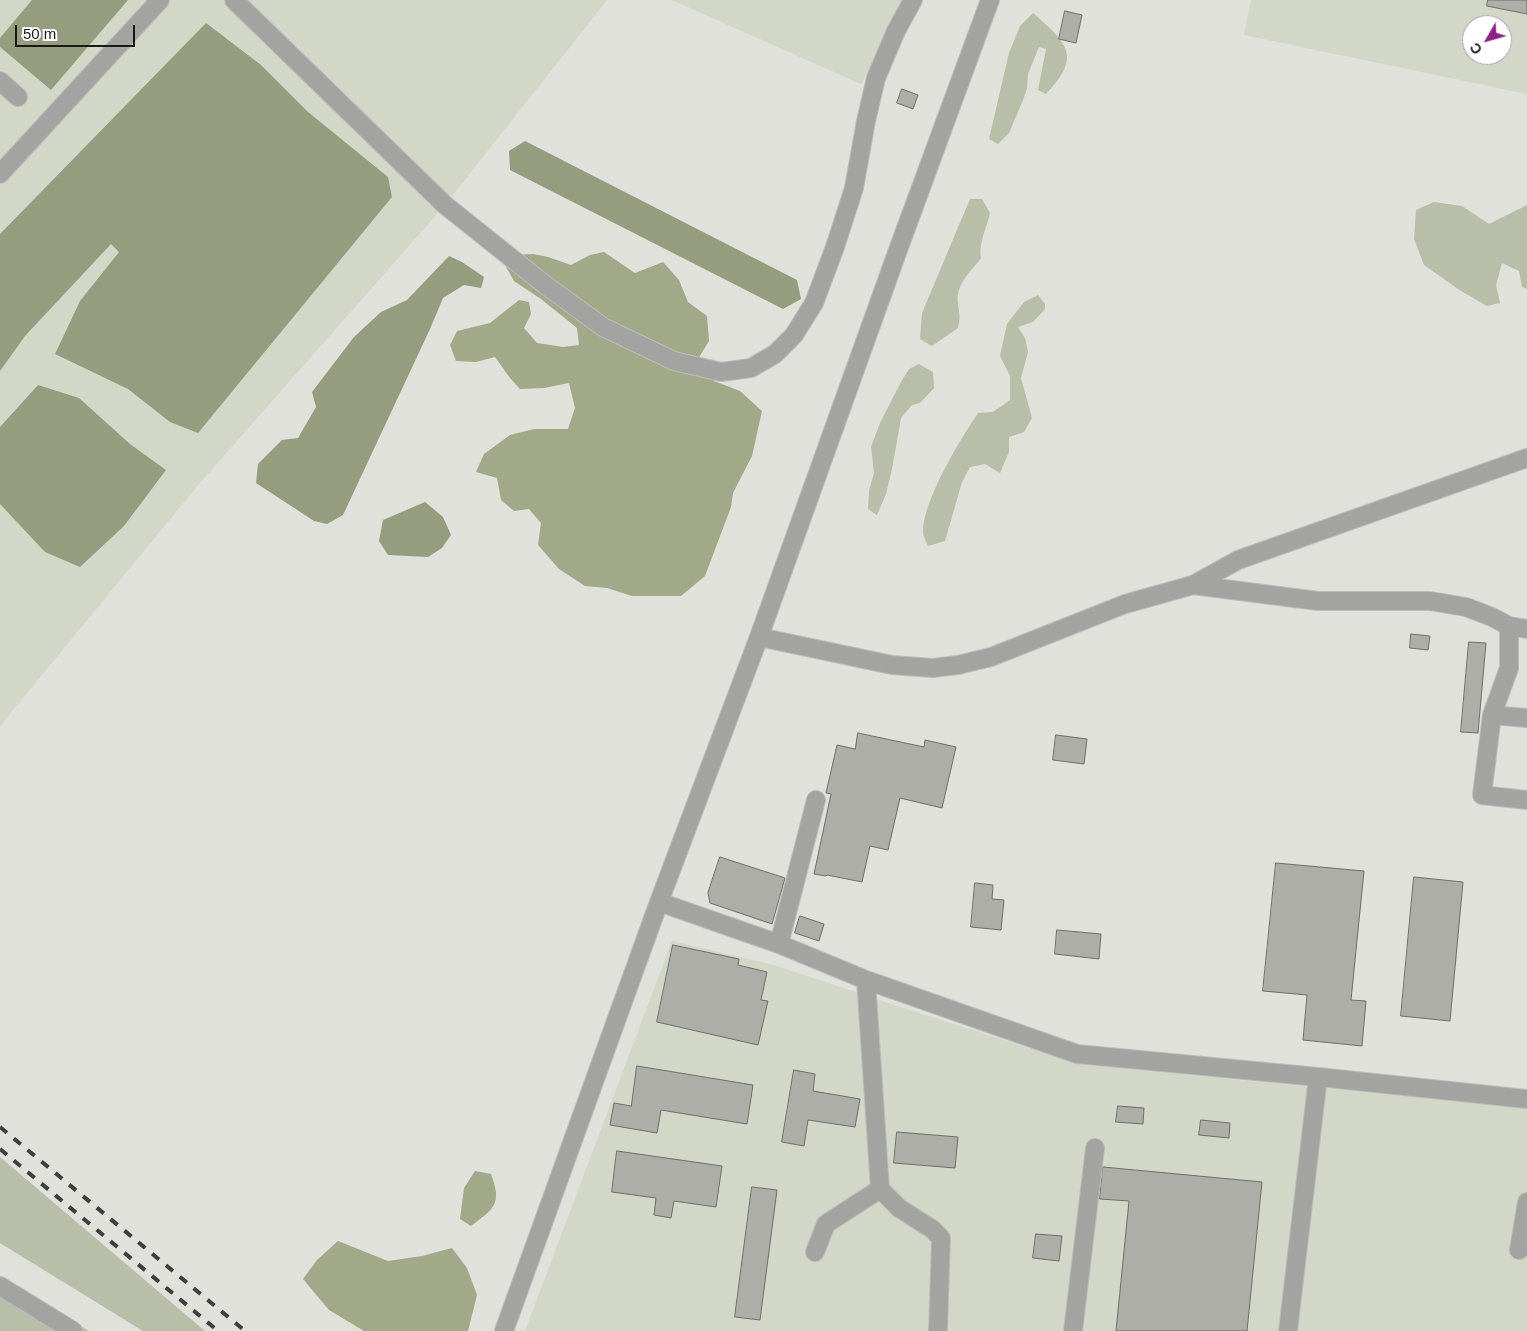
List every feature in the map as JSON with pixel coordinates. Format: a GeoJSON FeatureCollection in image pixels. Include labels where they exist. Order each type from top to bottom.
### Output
{"type":"FeatureCollection","features":[{"type":"Feature","properties":{"kind":"street"},"geometry":{"type":"LineString","coordinates":[[0,174],[160,0]]}},
{"type":"Feature","properties":{"kind":"street"},"geometry":{"type":"LineString","coordinates":[[234,0],[445,205],[544,284],[603,327],[674,361],[721,372],[751,368],[774,354],[794,335],[814,303],[854,188],[876,78],[896,31],[913,0]]}},
{"type":"Feature","properties":{"kind":"street"},"geometry":{"type":"LineString","coordinates":[[504,1331],[659,902],[759,637],[990,0]]}},
{"type":"Feature","properties":{"kind":"street"},"geometry":{"type":"LineString","coordinates":[[0,80],[18,97]]}},
{"type":"Feature","properties":{"kind":"street"},"geometry":{"type":"LineString","coordinates":[[759,637],[892,665],[933,668],[958,665],[991,656],[1125,604],[1193,585],[1238,560],[1527,458]]}},
{"type":"Feature","properties":{"kind":"street"},"geometry":{"type":"LineString","coordinates":[[1193,585],[1318,601],[1430,601],[1466,607],[1509,626],[1527,628]]}},
{"type":"Feature","properties":{"kind":"street"},"geometry":{"type":"LineString","coordinates":[[1509,626],[1509,668],[1492,715],[1482,795],[1527,800]]}},
{"type":"Feature","properties":{"kind":"street"},"geometry":{"type":"LineString","coordinates":[[1492,715],[1527,718]]}},
{"type":"Feature","properties":{"kind":"street"},"geometry":{"type":"LineString","coordinates":[[780,944],[816,800]]}},
{"type":"Feature","properties":{"kind":"street"},"geometry":{"type":"LineString","coordinates":[[659,902],[780,944],[866,980],[1077,1054],[1527,1099]]}},
{"type":"Feature","properties":{"kind":"street"},"geometry":{"type":"LineString","coordinates":[[866,980],[880,1189],[899,1208],[932,1228],[941,1238],[938,1331]]}},
{"type":"Feature","properties":{"kind":"street"},"geometry":{"type":"LineString","coordinates":[[1288,1331],[1318,1077]]}},
{"type":"Feature","properties":{"kind":"street"},"geometry":{"type":"LineString","coordinates":[[1074,1331],[1095,1148]]}},
{"type":"Feature","properties":{"kind":"street"},"geometry":{"type":"LineString","coordinates":[[815,1252],[826,1224],[880,1189]]}},
{"type":"Feature","properties":{"kind":"street"},"geometry":{"type":"LineString","coordinates":[[1519,1250],[1527,1202]]}},
{"type":"Feature","properties":{"kind":"street"},"geometry":{"type":"LineString","coordinates":[[0,1286],[73,1331]]}},
{"type":"Feature","properties":{"kind":"shaded area"},"geometry":{"type":"Polygon","coordinates":[[[0,0],[607,0],[445,205],[199,484],[0,726],[0,0]]]}},
{"type":"Feature","properties":{"kind":"shaded area"},"geometry":{"type":"Polygon","coordinates":[[[32,0],[128,0],[51,90],[0,47],[0,38],[32,0]]]}},
{"type":"Feature","properties":{"kind":"shaded area"},"geometry":{"type":"Polygon","coordinates":[[[672,0],[906,0],[861,84],[672,0]]]}},
{"type":"Feature","properties":{"kind":"shaded area"},"geometry":{"type":"Polygon","coordinates":[[[1251,0],[1527,0],[1527,94],[1244,35],[1251,0]]]}},
{"type":"Feature","properties":{"kind":"shaded area"},"geometry":{"type":"Polygon","coordinates":[[[1033,13],[1062,42],[1067,60],[1064,70],[1046,94],[1038,90],[1046,49],[1039,47],[1028,74],[1027,89],[1023,100],[1009,133],[998,144],[989,139],[1009,53],[1020,26],[1033,13]]]}},
{"type":"Feature","properties":{"kind":"shaded area"},"geometry":{"type":"Polygon","coordinates":[[[206,23],[261,65],[308,112],[388,177],[392,197],[198,433],[170,422],[128,389],[55,354],[80,301],[119,252],[111,244],[25,336],[0,371],[0,234],[206,23]]]}},
{"type":"Feature","properties":{"kind":"shaded area"},"geometry":{"type":"Polygon","coordinates":[[[525,141],[797,280],[801,299],[783,309],[510,170],[509,151],[525,141]]]}},
{"type":"Feature","properties":{"kind":"shaded area"},"geometry":{"type":"Polygon","coordinates":[[[970,199],[982,199],[990,213],[982,241],[981,258],[961,284],[959,290],[960,318],[958,328],[932,346],[920,339],[922,313],[970,199]]]}},
{"type":"Feature","properties":{"kind":"shaded area"},"geometry":{"type":"Polygon","coordinates":[[[1434,202],[1462,206],[1489,224],[1527,205],[1527,289],[1522,287],[1519,271],[1502,263],[1496,285],[1500,303],[1487,306],[1461,291],[1424,265],[1414,239],[1416,210],[1434,202]]]}},
{"type":"Feature","properties":{"kind":"shaded area"},"geometry":{"type":"Polygon","coordinates":[[[604,252],[635,273],[663,262],[679,280],[688,302],[707,316],[709,341],[698,359],[714,381],[740,391],[762,411],[752,456],[733,493],[731,507],[705,576],[681,596],[632,596],[607,588],[585,586],[559,569],[538,545],[541,523],[529,509],[514,511],[501,500],[497,478],[476,472],[484,454],[510,435],[534,429],[568,429],[575,408],[569,383],[544,388],[520,389],[495,357],[476,362],[456,361],[450,345],[457,331],[490,323],[519,300],[529,302],[531,314],[524,328],[537,343],[563,347],[579,345],[577,328],[541,299],[514,281],[500,256],[533,254],[571,265],[590,255],[604,252]]]}},
{"type":"Feature","properties":{"kind":"shaded area"},"geometry":{"type":"Polygon","coordinates":[[[449,256],[462,262],[484,277],[481,288],[464,285],[443,298],[343,515],[327,524],[314,521],[256,483],[258,464],[282,440],[298,438],[316,407],[312,392],[354,337],[381,312],[407,300],[449,256]]]}},
{"type":"Feature","properties":{"kind":"shaded area"},"geometry":{"type":"Polygon","coordinates":[[[1038,295],[1045,304],[1045,309],[1033,322],[1018,327],[1025,338],[1028,352],[1021,378],[1032,418],[1024,432],[1009,437],[1009,452],[1000,473],[985,464],[970,467],[962,482],[945,541],[928,546],[923,534],[929,504],[953,454],[978,413],[993,412],[1010,400],[1010,376],[1000,356],[1007,324],[1024,302],[1038,295]]]}},
{"type":"Feature","properties":{"kind":"shaded area"},"geometry":{"type":"Polygon","coordinates":[[[919,364],[933,372],[934,388],[920,403],[912,405],[901,418],[886,494],[877,515],[868,509],[869,491],[874,473],[871,447],[880,423],[901,382],[909,369],[919,364]]]}},
{"type":"Feature","properties":{"kind":"shaded area"},"geometry":{"type":"Polygon","coordinates":[[[38,385],[79,398],[130,444],[166,470],[124,526],[80,567],[45,552],[0,504],[0,427],[38,385]]]}},
{"type":"Feature","properties":{"kind":"shaded area"},"geometry":{"type":"Polygon","coordinates":[[[425,502],[443,517],[451,535],[442,548],[428,557],[388,555],[379,541],[383,520],[425,502]]]}},
{"type":"Feature","properties":{"kind":"shaded area"},"geometry":{"type":"Polygon","coordinates":[[[672,941],[774,965],[1085,1065],[1527,1108],[1527,1331],[525,1331],[672,941]]]}},
{"type":"Feature","properties":{"kind":"shaded area"},"geometry":{"type":"Polygon","coordinates":[[[0,1157],[205,1331],[143,1331],[0,1243],[0,1157]]]}},
{"type":"Feature","properties":{"kind":"shaded area"},"geometry":{"type":"Polygon","coordinates":[[[475,1171],[491,1174],[496,1199],[491,1210],[471,1226],[460,1219],[464,1188],[475,1171]]]}},
{"type":"Feature","properties":{"kind":"shaded area"},"geometry":{"type":"Polygon","coordinates":[[[338,1241],[388,1261],[422,1256],[452,1248],[467,1268],[477,1295],[468,1331],[364,1331],[329,1310],[303,1279],[317,1260],[338,1241]]]}},
{"type":"Feature","properties":{"kind":"shaded area"},"geometry":{"type":"Polygon","coordinates":[[[0,1279],[89,1331],[0,1331],[0,1279]]]}},
{"type":"Feature","properties":{"kind":"building"},"geometry":{"type":"Polygon","coordinates":[[[1488,0],[1527,0],[1527,14],[1487,6],[1488,0]]]}},
{"type":"Feature","properties":{"kind":"building"},"geometry":{"type":"Polygon","coordinates":[[[1065,11],[1082,15],[1076,43],[1059,39],[1065,11]]]}},
{"type":"Feature","properties":{"kind":"building"},"geometry":{"type":"Polygon","coordinates":[[[902,89],[918,95],[913,109],[897,103],[902,89]]]}},
{"type":"Feature","properties":{"kind":"building"},"geometry":{"type":"Polygon","coordinates":[[[1411,634],[1430,636],[1428,650],[1410,648],[1411,634]]]}},
{"type":"Feature","properties":{"kind":"building"},"geometry":{"type":"Polygon","coordinates":[[[1469,642],[1486,643],[1478,733],[1461,732],[1469,642]]]}},
{"type":"Feature","properties":{"kind":"building"},"geometry":{"type":"Polygon","coordinates":[[[858,733],[924,747],[925,740],[956,747],[942,808],[900,798],[888,850],[870,846],[862,882],[814,874],[831,794],[826,793],[837,745],[855,749],[858,733]]]}},
{"type":"Feature","properties":{"kind":"building"},"geometry":{"type":"Polygon","coordinates":[[[1056,735],[1087,739],[1084,764],[1053,760],[1056,735]]]}},
{"type":"Feature","properties":{"kind":"building"},"geometry":{"type":"Polygon","coordinates":[[[720,857],[785,878],[772,924],[710,903],[708,893],[720,857]]]}},
{"type":"Feature","properties":{"kind":"building"},"geometry":{"type":"Polygon","coordinates":[[[1276,863],[1364,871],[1351,1000],[1366,1001],[1362,1046],[1303,1040],[1307,995],[1263,991],[1276,863]]]}},
{"type":"Feature","properties":{"kind":"building"},"geometry":{"type":"Polygon","coordinates":[[[1414,877],[1463,882],[1450,1021],[1401,1016],[1414,877]]]}},
{"type":"Feature","properties":{"kind":"building"},"geometry":{"type":"Polygon","coordinates":[[[975,883],[993,885],[992,899],[1004,900],[1001,930],[971,927],[975,883]]]}},
{"type":"Feature","properties":{"kind":"building"},"geometry":{"type":"Polygon","coordinates":[[[800,916],[824,924],[819,941],[795,933],[800,916]]]}},
{"type":"Feature","properties":{"kind":"building"},"geometry":{"type":"Polygon","coordinates":[[[1057,930],[1101,934],[1099,959],[1055,954],[1057,930]]]}},
{"type":"Feature","properties":{"kind":"building"},"geometry":{"type":"Polygon","coordinates":[[[673,945],[739,959],[738,965],[767,972],[761,1000],[768,1001],[758,1045],[657,1022],[673,945]]]}},
{"type":"Feature","properties":{"kind":"building"},"geometry":{"type":"Polygon","coordinates":[[[637,1066],[753,1085],[747,1124],[661,1110],[657,1133],[610,1125],[614,1103],[631,1106],[637,1066]]]}},
{"type":"Feature","properties":{"kind":"building"},"geometry":{"type":"Polygon","coordinates":[[[794,1070],[815,1074],[813,1091],[860,1099],[855,1127],[808,1120],[804,1146],[782,1142],[794,1070]]]}},
{"type":"Feature","properties":{"kind":"building"},"geometry":{"type":"Polygon","coordinates":[[[1118,1106],[1144,1108],[1143,1124],[1116,1122],[1118,1106]]]}},
{"type":"Feature","properties":{"kind":"building"},"geometry":{"type":"Polygon","coordinates":[[[1201,1120],[1230,1123],[1229,1138],[1199,1135],[1201,1120]]]}},
{"type":"Feature","properties":{"kind":"building"},"geometry":{"type":"Polygon","coordinates":[[[897,1132],[958,1137],[955,1168],[894,1163],[897,1132]]]}},
{"type":"Feature","properties":{"kind":"building"},"geometry":{"type":"Polygon","coordinates":[[[617,1151],[722,1166],[716,1207],[674,1201],[671,1218],[654,1215],[656,1198],[612,1192],[617,1151]]]}},
{"type":"Feature","properties":{"kind":"building"},"geometry":{"type":"Polygon","coordinates":[[[1103,1167],[1262,1182],[1247,1331],[1116,1331],[1129,1201],[1100,1199],[1103,1167]]]}},
{"type":"Feature","properties":{"kind":"building"},"geometry":{"type":"Polygon","coordinates":[[[752,1187],[777,1190],[760,1320],[735,1317],[752,1187]]]}},
{"type":"Feature","properties":{"kind":"building"},"geometry":{"type":"Polygon","coordinates":[[[1036,1234],[1062,1236],[1059,1261],[1033,1258],[1036,1234]]]}},
{"type":"Feature","properties":{"kind":"railway"},"geometry":{"type":"LineString","coordinates":[[0,1127],[245,1331]]}},
{"type":"Feature","properties":{"kind":"railway"},"geometry":{"type":"LineString","coordinates":[[0,1149],[218,1331]]}}]}
